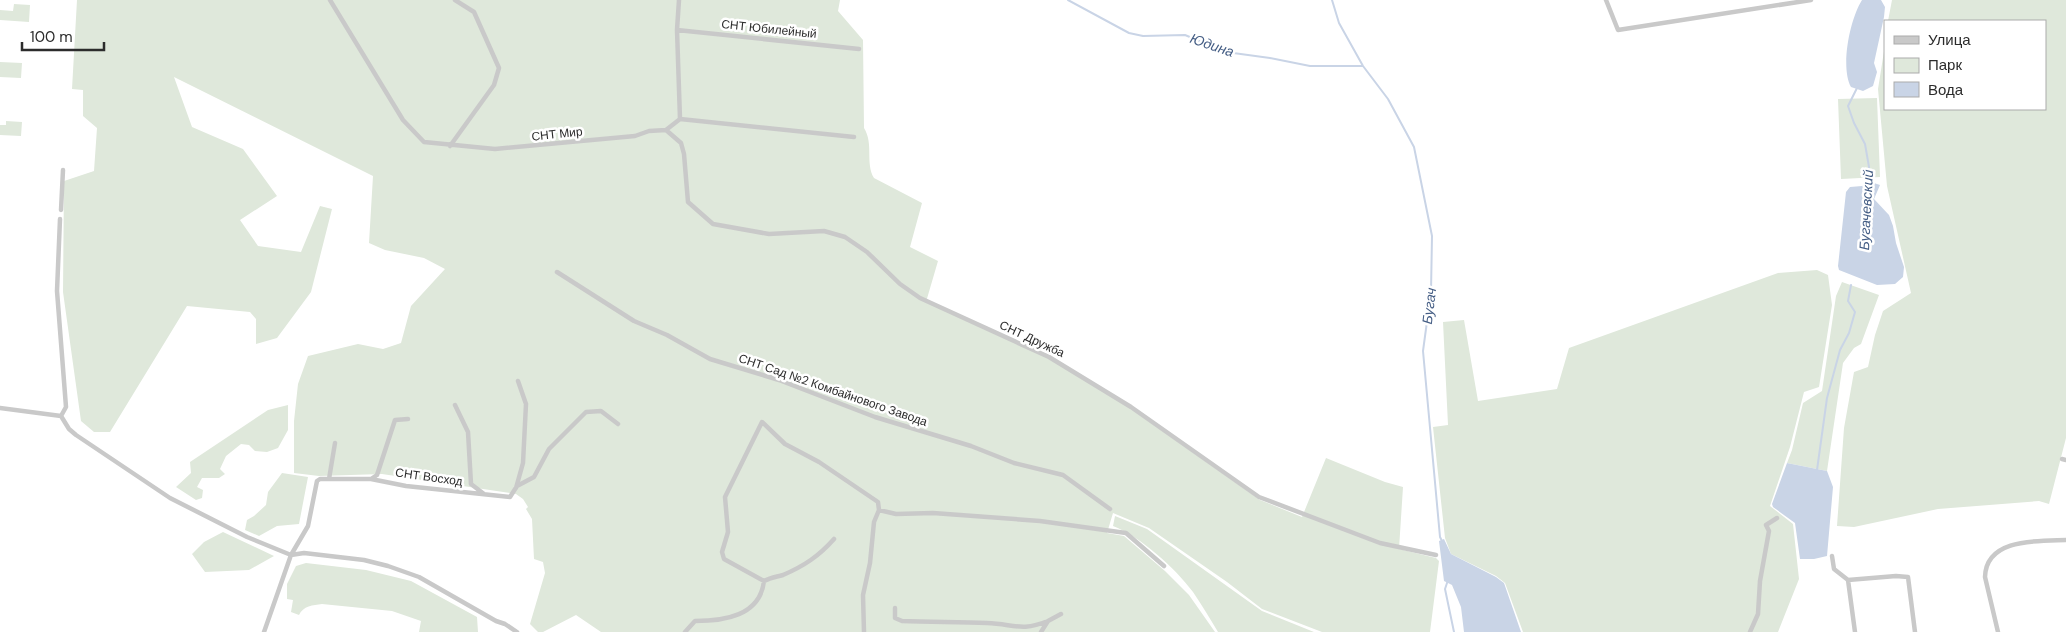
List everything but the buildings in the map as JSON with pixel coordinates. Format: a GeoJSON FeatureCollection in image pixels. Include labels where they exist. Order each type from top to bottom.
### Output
{"type":"FeatureCollection","features":[{"type":"Feature","properties":{"kind":"street","name":"СНТ Мир"},"geometry":{"type":"LineString","coordinates":[[330,0],[403,120],[424,142],[495,149],[635,136],[649,131],[666,130]]}},
{"type":"Feature","properties":{"kind":"street"},"geometry":{"type":"LineString","coordinates":[[450,146],[494,85],[499,68],[474,12],[455,0]]}},
{"type":"Feature","properties":{"kind":"street"},"geometry":{"type":"LineString","coordinates":[[679,0],[677,30],[680,119]]}},
{"type":"Feature","properties":{"kind":"street"},"geometry":{"type":"LineString","coordinates":[[1606,0],[1618,30],[1811,0]]}},
{"type":"Feature","properties":{"kind":"street","name":"СНТ Юбилейный"},"geometry":{"type":"LineString","coordinates":[[677,30],[859,49]]}},
{"type":"Feature","properties":{"kind":"street"},"geometry":{"type":"LineString","coordinates":[[666,130],[680,119],[854,137]]}},
{"type":"Feature","properties":{"kind":"street","name":"СНТ Дружба"},"geometry":{"type":"LineString","coordinates":[[666,130],[681,143],[684,154],[688,202],[713,224],[769,234],[824,231],[845,237],[867,252],[900,284],[920,298],[1049,356],[1131,407],[1259,497],[1380,543],[1436,555]]}},
{"type":"Feature","properties":{"kind":"street"},"geometry":{"type":"LineString","coordinates":[[61,210],[63,170]]}},
{"type":"Feature","properties":{"kind":"street"},"geometry":{"type":"LineString","coordinates":[[60,219],[57,291],[66,407],[61,416]]}},
{"type":"Feature","properties":{"kind":"street","name":"СНТ Сад №2 Комбайнового Завода"},"geometry":{"type":"LineString","coordinates":[[557,272],[634,321],[660,332],[710,359],[779,380],[875,417],[971,446],[1014,463],[1063,475],[1110,509]]}},
{"type":"Feature","properties":{"kind":"street"},"geometry":{"type":"LineString","coordinates":[[517,486],[523,463],[526,404],[518,381]]}},
{"type":"Feature","properties":{"kind":"street","name":"СНТ Восход"},"geometry":{"type":"LineString","coordinates":[[455,405],[468,432],[471,484],[485,494]]}},
{"type":"Feature","properties":{"kind":"street"},"geometry":{"type":"LineString","coordinates":[[0,408],[61,416]]}},
{"type":"Feature","properties":{"kind":"street","name":"СНТ Восход"},"geometry":{"type":"LineString","coordinates":[[291,555],[308,526],[315,487],[320,479],[371,479],[406,486],[510,497],[517,486],[534,477],[549,450],[586,412],[601,411],[618,424]]}},
{"type":"Feature","properties":{"kind":"street"},"geometry":{"type":"LineString","coordinates":[[61,416],[69,429],[76,435],[170,498],[247,537],[291,555],[304,553],[364,560],[388,566],[419,577],[517,632]]}},
{"type":"Feature","properties":{"kind":"street","name":"СНТ Восход"},"geometry":{"type":"LineString","coordinates":[[371,479],[377,475],[395,420],[408,419]]}},
{"type":"Feature","properties":{"kind":"street"},"geometry":{"type":"LineString","coordinates":[[764,581],[724,559],[722,552],[728,532],[725,497],[762,422],[784,444],[820,462],[878,502],[879,510],[874,522],[870,563],[863,595],[864,632]]}},
{"type":"Feature","properties":{"kind":"street"},"geometry":{"type":"LineString","coordinates":[[329,479],[335,443]]}},
{"type":"Feature","properties":{"kind":"street"},"geometry":{"type":"LineString","coordinates":[[879,510],[896,514],[933,513],[1040,521],[1126,533],[1164,566]]}},
{"type":"Feature","properties":{"kind":"street"},"geometry":{"type":"LineString","coordinates":[[1750,632],[1758,614],[1760,581],[1769,531],[1766,525],[1776,518]]}},
{"type":"Feature","properties":{"kind":"street"},"geometry":{"type":"LineString","coordinates":[[685,632],[695,621],[718,621],[746,611],[759,600],[764,581],[771,576],[780,576],[808,563],[823,552],[834,539]]}},
{"type":"Feature","properties":{"kind":"street"},"geometry":{"type":"LineString","coordinates":[[1998,632],[1985,578],[1987,564],[1996,552],[2003,548],[2039,541],[2066,540]]}},
{"type":"Feature","properties":{"kind":"street"},"geometry":{"type":"LineString","coordinates":[[264,632],[291,555]]}},
{"type":"Feature","properties":{"kind":"street"},"geometry":{"type":"LineString","coordinates":[[1832,556],[1834,569],[1848,580],[1896,576],[1908,577],[1915,632]]}},
{"type":"Feature","properties":{"kind":"street"},"geometry":{"type":"LineString","coordinates":[[1848,580],[1855,632]]}},
{"type":"Feature","properties":{"kind":"street"},"geometry":{"type":"LineString","coordinates":[[895,608],[896,618],[902,621],[990,623],[1019,628],[1034,627],[1061,614]]}},
{"type":"Feature","properties":{"kind":"street"},"geometry":{"type":"LineString","coordinates":[[1040,632],[1048,621]]}},
{"type":"Feature","properties":{"kind":"green space"},"geometry":{"type":"Polygon","coordinates":[[[77,0],[840,0],[838,11],[863,40],[864,128],[869,140],[871,172],[874,178],[922,203],[910,247],[938,261],[926,302],[1048,358],[1127,406],[1260,500],[1302,517],[1326,458],[1385,482],[1403,487],[1399,549],[1436,558],[1439,561],[1430,632],[1322,632],[1262,609],[1227,582],[1149,528],[1113,513],[1107,533],[1124,536],[1165,571],[1189,595],[1215,632],[601,632],[576,615],[543,632],[538,632],[530,624],[545,573],[543,562],[534,559],[532,519],[526,509],[528,507],[523,499],[516,494],[382,474],[319,476],[294,473],[294,421],[298,384],[308,356],[358,344],[383,349],[401,343],[411,306],[445,269],[424,258],[385,250],[369,243],[373,176],[174,77],[192,127],[243,149],[277,196],[240,220],[258,246],[301,252],[320,206],[332,209],[311,292],[277,338],[256,344],[256,319],[250,312],[187,306],[110,432],[94,432],[81,421],[63,292],[64,181],[94,171],[97,128],[83,116],[83,90],[72,89],[77,0]]]}},
{"type":"Feature","properties":{"kind":"green space"},"geometry":{"type":"Polygon","coordinates":[[[1892,0],[2066,0],[2066,438],[2049,504],[2039,501],[1938,509],[1854,527],[1837,526],[1844,428],[1854,372],[1868,367],[1875,335],[1883,311],[1911,293],[1887,186],[1878,89],[1884,51],[1884,110],[2046,110],[2046,20],[1888,20],[1892,0]]]}},
{"type":"Feature","properties":{"kind":"green space"},"geometry":{"type":"Polygon","coordinates":[[[14,4],[30,5],[29,22],[0,20],[0,10],[13,11],[14,4]]]}},
{"type":"Feature","properties":{"kind":"green space"},"geometry":{"type":"Polygon","coordinates":[[[0,62],[22,63],[21,78],[0,77],[0,62]]]}},
{"type":"Feature","properties":{"kind":"green space"},"geometry":{"type":"Polygon","coordinates":[[[1877,98],[1880,177],[1841,179],[1838,99],[1877,98]]]}},
{"type":"Feature","properties":{"kind":"green space"},"geometry":{"type":"Polygon","coordinates":[[[6,121],[22,122],[21,136],[0,135],[0,125],[6,125],[6,121]]]}},
{"type":"Feature","properties":{"kind":"green space"},"geometry":{"type":"Polygon","coordinates":[[[1817,270],[1828,275],[1832,305],[1819,387],[1804,392],[1790,447],[1770,506],[1793,524],[1799,579],[1778,632],[1523,632],[1505,583],[1496,576],[1451,554],[1445,538],[1433,427],[1448,425],[1443,322],[1464,320],[1478,401],[1557,389],[1569,348],[1778,273],[1817,270]]]}},
{"type":"Feature","properties":{"kind":"green space"},"geometry":{"type":"Polygon","coordinates":[[[1842,282],[1879,295],[1861,344],[1854,348],[1843,363],[1827,471],[1787,463],[1803,403],[1822,391],[1836,296],[1842,282]]]}},
{"type":"Feature","properties":{"kind":"green space"},"geometry":{"type":"Polygon","coordinates":[[[288,405],[288,430],[278,448],[267,452],[255,451],[249,445],[241,444],[226,456],[220,469],[225,474],[219,478],[202,478],[197,487],[203,490],[202,498],[196,500],[176,487],[191,473],[190,462],[268,410],[288,405]]]}},
{"type":"Feature","properties":{"kind":"green space"},"geometry":{"type":"Polygon","coordinates":[[[282,473],[308,477],[299,524],[277,526],[259,536],[245,530],[247,520],[266,505],[268,492],[282,473]]]}},
{"type":"Feature","properties":{"kind":"green space"},"geometry":{"type":"Polygon","coordinates":[[[1115,516],[1147,529],[1262,611],[1314,632],[1218,632],[1186,583],[1146,545],[1113,526],[1115,516]]]}},
{"type":"Feature","properties":{"kind":"green space"},"geometry":{"type":"Polygon","coordinates":[[[223,532],[274,556],[249,570],[205,572],[192,554],[204,542],[223,532]]]}},
{"type":"Feature","properties":{"kind":"green space"},"geometry":{"type":"Polygon","coordinates":[[[306,563],[366,570],[411,581],[477,617],[478,632],[419,632],[421,621],[392,611],[322,604],[306,608],[299,615],[291,612],[293,600],[287,599],[287,584],[296,566],[306,563]]]}},
{"type":"Feature","properties":{"kind":"water"},"geometry":{"type":"Polygon","coordinates":[[[1862,0],[1881,0],[1885,7],[1874,63],[1877,72],[1873,86],[1863,91],[1851,87],[1846,68],[1850,31],[1862,0]]]}},
{"type":"Feature","properties":{"kind":"water"},"geometry":{"type":"Polygon","coordinates":[[[1871,182],[1880,185],[1874,199],[1889,215],[1904,267],[1903,277],[1895,284],[1877,285],[1839,270],[1838,266],[1846,192],[1850,187],[1862,186],[1871,182]]]}},
{"type":"Feature","properties":{"kind":"water"},"geometry":{"type":"Polygon","coordinates":[[[1787,463],[1827,471],[1833,487],[1827,556],[1814,559],[1800,559],[1795,523],[1773,507],[1772,504],[1787,463]]]}},
{"type":"Feature","properties":{"kind":"water"},"geometry":{"type":"Polygon","coordinates":[[[1444,539],[1451,554],[1504,583],[1521,632],[1464,632],[1461,607],[1452,585],[1444,581],[1439,541],[1444,539]]]}},
{"type":"Feature","properties":{"kind":"waterway","name":"Юдина"},"geometry":{"type":"LineString","coordinates":[[1068,0],[1129,33],[1143,36],[1185,35],[1226,52],[1310,66],[1362,66]]}},
{"type":"Feature","properties":{"kind":"waterway","name":"Бугач"},"geometry":{"type":"LineString","coordinates":[[1332,0],[1339,23],[1363,66],[1388,99],[1414,147],[1432,236],[1431,292],[1423,351],[1440,537],[1442,541]]}},
{"type":"Feature","properties":{"kind":"waterway","name":"Бугачевский"},"geometry":{"type":"LineString","coordinates":[[1857,88],[1848,106],[1865,144],[1870,184]]}},
{"type":"Feature","properties":{"kind":"waterway","name":"Бугачевский"},"geometry":{"type":"LineString","coordinates":[[1817,470],[1827,398],[1840,350],[1849,333],[1855,312],[1848,301],[1851,285]]}},
{"type":"Feature","properties":{"kind":"waterway","name":"Бугач"},"geometry":{"type":"LineString","coordinates":[[1448,580],[1445,589],[1454,632]]}}]}
